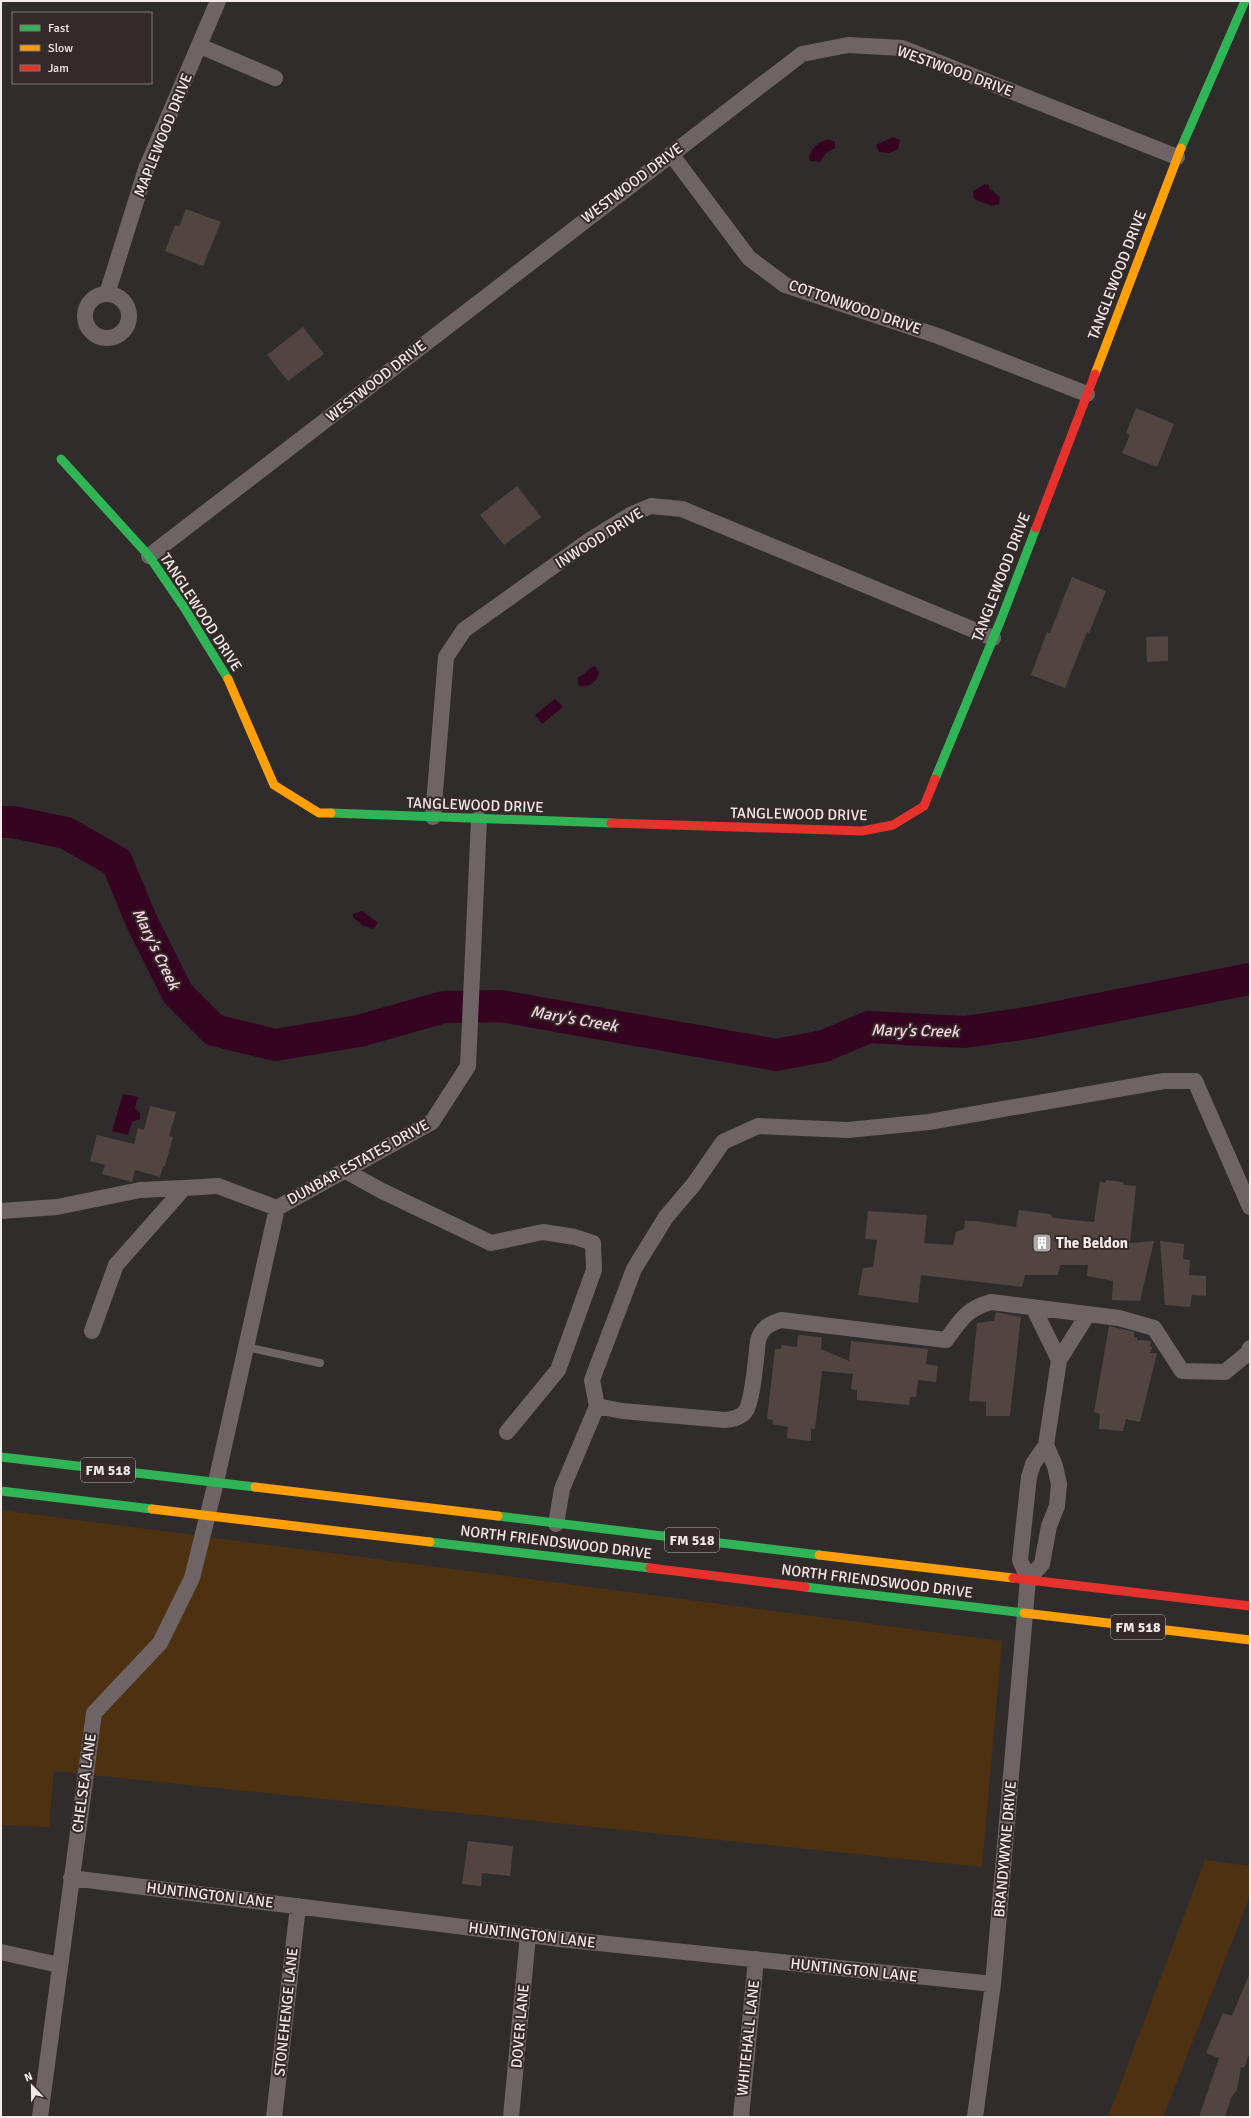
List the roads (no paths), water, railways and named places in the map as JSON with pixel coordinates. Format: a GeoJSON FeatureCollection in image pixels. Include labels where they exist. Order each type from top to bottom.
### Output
{"type":"FeatureCollection","features":[{"type":"Feature","properties":{"kind":"main road","name":"TANGLEWOOD DRIVE"},"geometry":{"type":"LineString","coordinates":[[61,459],[149,556],[225,672],[274,785],[318,813],[862,831],[893,825],[924,806],[993,638],[1177,157],[1245,1]]}},
{"type":"Feature","properties":{"kind":"main road","name":"NORTH FRIENDSWOOD DRIVE"},"geometry":{"type":"LineString","coordinates":[[1,1457],[1250,1606]]}},
{"type":"Feature","properties":{"kind":"main road","name":"NORTH FRIENDSWOOD DRIVE"},"geometry":{"type":"LineString","coordinates":[[1,1491],[1250,1640]]}},
{"type":"Feature","properties":{"kind":"street","name":"MAPLEWOOD DRIVE"},"geometry":{"type":"LineString","coordinates":[[107,294],[146,170],[218,1]]}},
{"type":"Feature","properties":{"kind":"street","name":"WESTWOOD DRIVE"},"geometry":{"type":"LineString","coordinates":[[149,556],[802,54],[848,45],[902,48],[1177,157]]}},
{"type":"Feature","properties":{"kind":"street"},"geometry":{"type":"LineString","coordinates":[[200,46],[275,78]]}},
{"type":"Feature","properties":{"kind":"street","name":"COTTONWOOD DRIVE"},"geometry":{"type":"LineString","coordinates":[[671,154],[749,258],[785,285],[938,336],[1087,394]]}},
{"type":"Feature","properties":{"kind":"street","name":"INWOOD DRIVE"},"geometry":{"type":"LineString","coordinates":[[433,817],[446,657],[449,651],[464,630],[590,540],[632,514],[651,506],[682,509],[993,638]]}},
{"type":"Feature","properties":{"kind":"street","name":"DUNBAR ESTATES DRIVE"},"geometry":{"type":"LineString","coordinates":[[216,1482],[277,1208],[432,1122],[468,1066],[474,968],[479,819]]}},
{"type":"Feature","properties":{"kind":"street"},"geometry":{"type":"LineString","coordinates":[[556,1524],[562,1489],[596,1406],[592,1380],[634,1269],[666,1217],[694,1184],[723,1142],[758,1126],[848,1130],[929,1122],[1164,1081],[1195,1081],[1250,1207]]}},
{"type":"Feature","properties":{"kind":"street"},"geometry":{"type":"LineString","coordinates":[[344,1170],[382,1192],[492,1244],[543,1232],[575,1237],[593,1244],[594,1270],[558,1370],[507,1432]]}},
{"type":"Feature","properties":{"kind":"street"},"geometry":{"type":"LineString","coordinates":[[1,1210],[57,1207],[140,1190],[218,1186],[277,1208]]}},
{"type":"Feature","properties":{"kind":"street"},"geometry":{"type":"LineString","coordinates":[[92,1331],[116,1265],[184,1188]]}},
{"type":"Feature","properties":{"kind":"street"},"geometry":{"type":"LineString","coordinates":[[596,1406],[622,1411],[725,1420],[736,1418],[745,1412],[750,1402],[760,1333],[769,1324],[781,1320],[946,1340],[963,1317],[975,1306],[991,1302],[1119,1318],[1154,1328],[1182,1370],[1225,1372],[1248,1353],[1250,1348]]}},
{"type":"Feature","properties":{"kind":"street"},"geometry":{"type":"LineString","coordinates":[[1033,1307],[1059,1360]]}},
{"type":"Feature","properties":{"kind":"street"},"geometry":{"type":"LineString","coordinates":[[1046,1445],[1055,1466],[1059,1484],[1057,1506],[1049,1526],[1042,1564],[1028,1579],[1020,1560],[1029,1477],[1033,1464],[1046,1445],[1059,1360],[1088,1314]]}},
{"type":"Feature","properties":{"kind":"street","name":"CHELSEA LANE"},"geometry":{"type":"LineString","coordinates":[[40,2117],[59,1965],[94,1713],[160,1643],[192,1578],[216,1482]]}},
{"type":"Feature","properties":{"kind":"street","name":"BRANDYWYNE DRIVE"},"geometry":{"type":"LineString","coordinates":[[975,2117],[993,1984],[1028,1579]]}},
{"type":"Feature","properties":{"kind":"street","name":"HUNTINGTON LANE"},"geometry":{"type":"LineString","coordinates":[[71,1878],[528,1935],[993,1984]]}},
{"type":"Feature","properties":{"kind":"street","name":"STONEHENGE LANE"},"geometry":{"type":"LineString","coordinates":[[274,2117],[298,1906]]}},
{"type":"Feature","properties":{"kind":"street","name":"DOVER LANE"},"geometry":{"type":"LineString","coordinates":[[511,2117],[528,1935]]}},
{"type":"Feature","properties":{"kind":"street"},"geometry":{"type":"LineString","coordinates":[[1,1952],[59,1965]]}},
{"type":"Feature","properties":{"kind":"street","name":"WHITEHALL LANE"},"geometry":{"type":"LineString","coordinates":[[740,2117],[756,1959]]}},
{"type":"Feature","properties":{"kind":"lane"},"geometry":{"type":"LineString","coordinates":[[246,1347],[320,1363]]}},
{"type":"Feature","properties":{"kind":"waterway","name":"Mary's Creek"},"geometry":{"type":"LineString","coordinates":[[1,822],[13,822],[66,833],[117,862],[141,920],[178,994],[214,1030],[275,1045],[359,1031],[444,1007],[501,1006],[776,1055],[824,1046],[869,1027],[964,1032],[1028,1023],[1250,979]]}},
{"type":"Feature","properties":{"kind":"place","name":"The Beldon"},"geometry":{"type":"Point","coordinates":[1042,1243]}}]}
